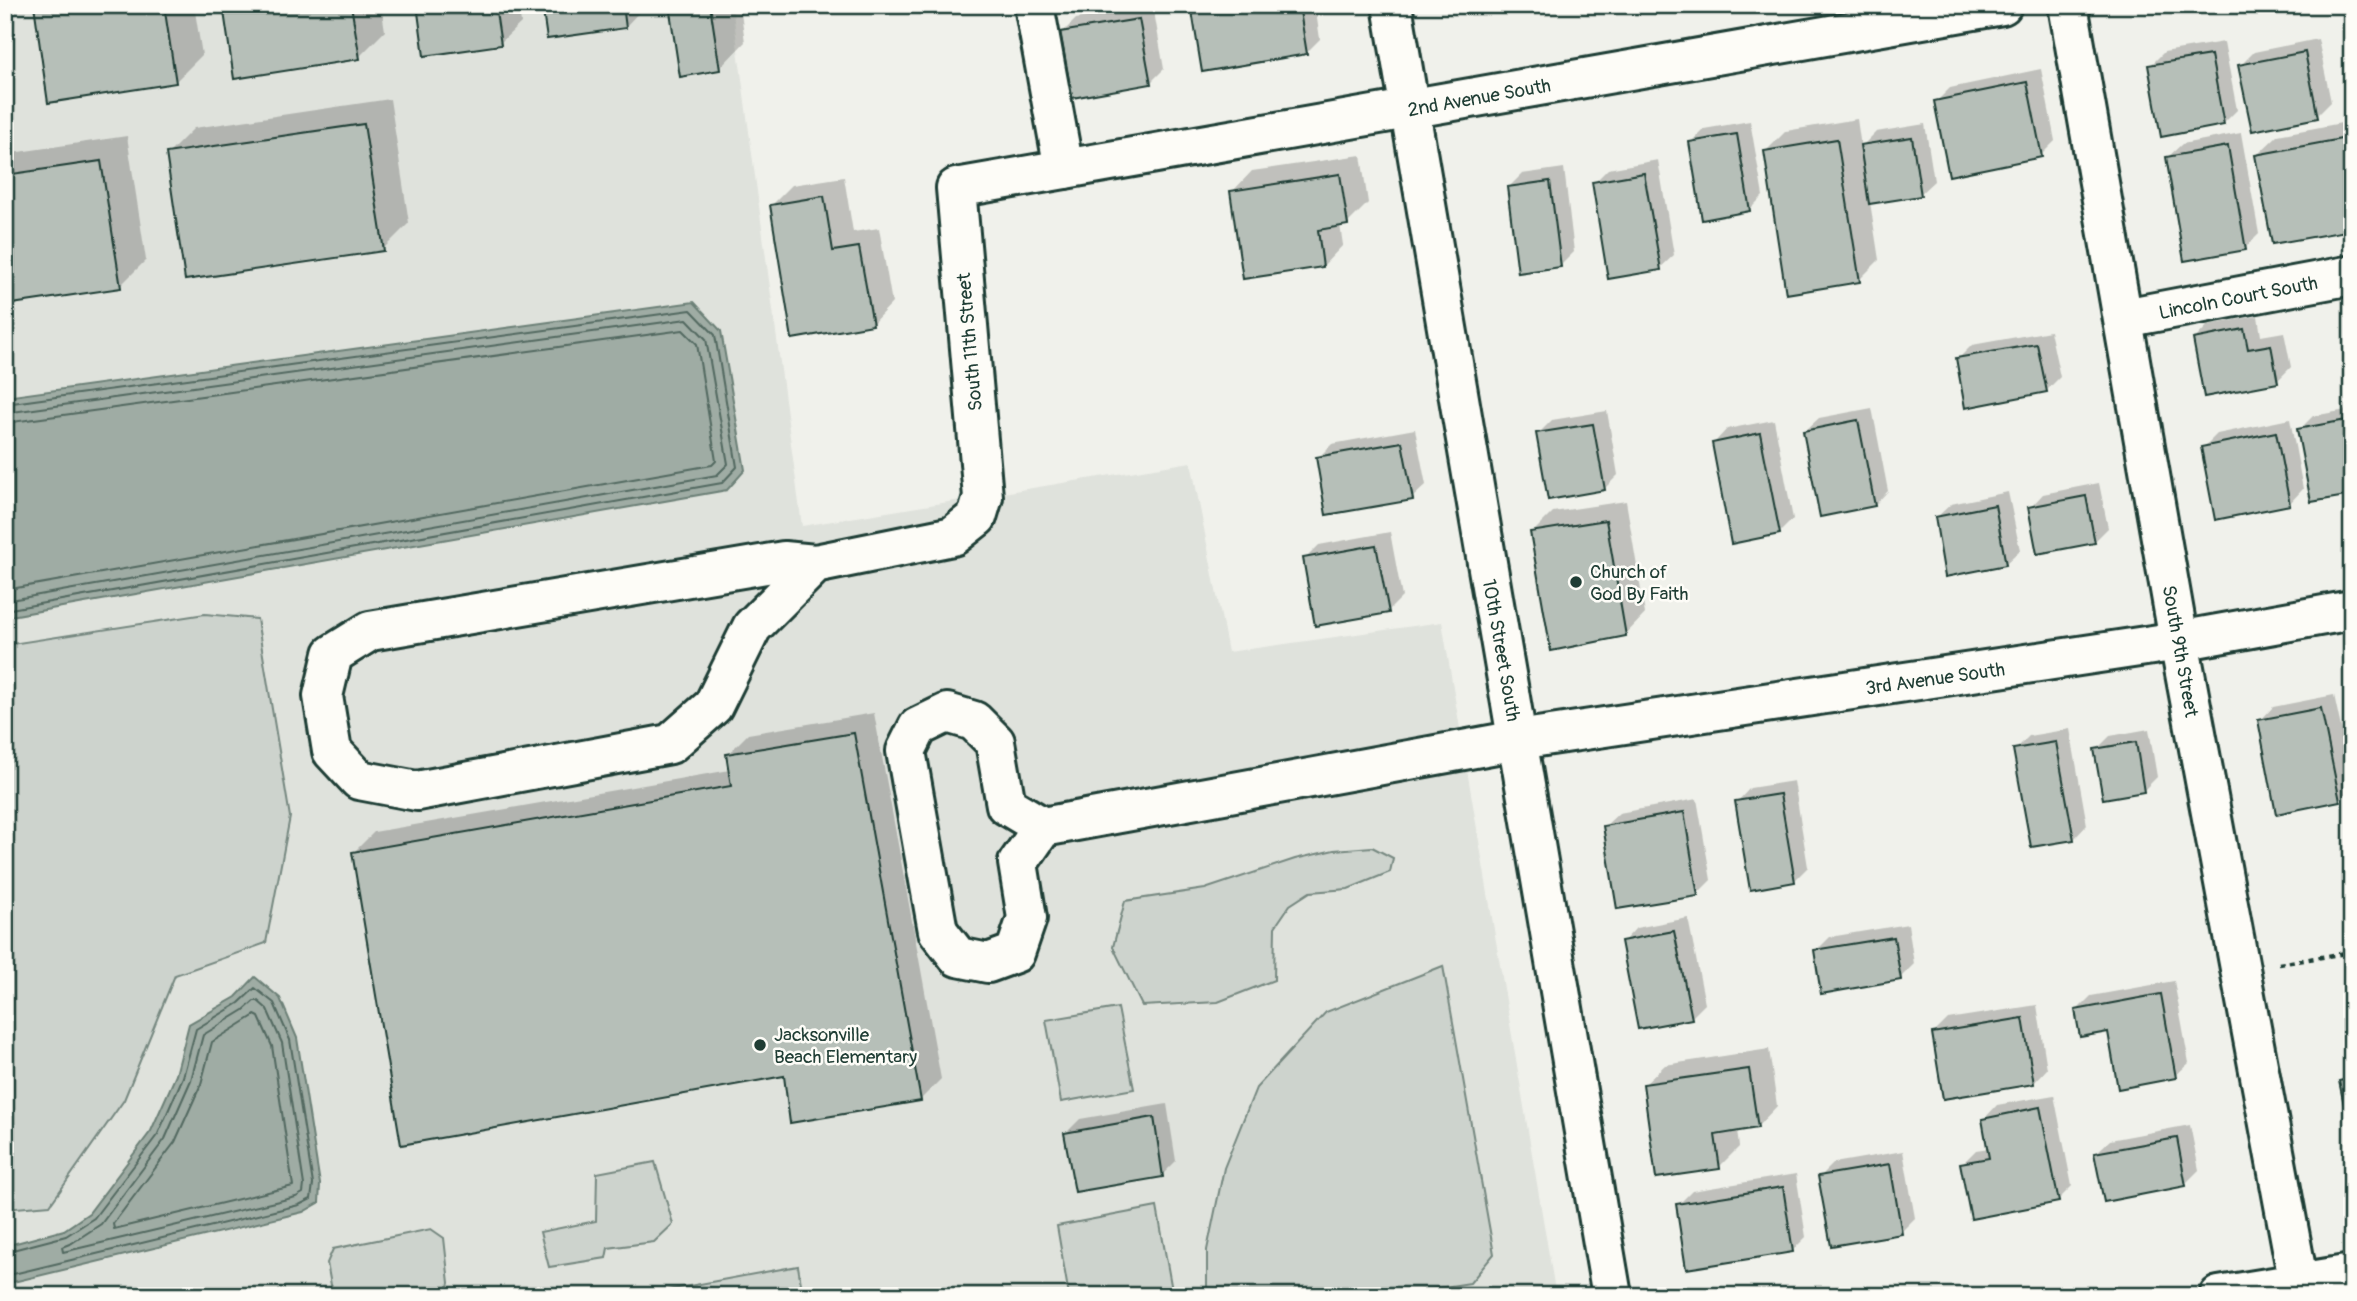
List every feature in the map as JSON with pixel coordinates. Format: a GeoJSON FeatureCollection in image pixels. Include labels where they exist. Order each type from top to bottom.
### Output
{"type":"FeatureCollection","features":[{"type":"Feature","properties":{"kind":"street"},"geometry":{"type":"LineString","coordinates":[[1034,5],[1064,169]]}},
{"type":"Feature","properties":{"kind":"street","name":"10th Street South"},"geometry":{"type":"LineString","coordinates":[[1392,5],[1612,1296]]}},
{"type":"Feature","properties":{"kind":"street","name":"2nd Avenue South"},"geometry":{"type":"LineString","coordinates":[[956,188],[2002,5]]}},
{"type":"Feature","properties":{"kind":"street","name":"South 9th Street"},"geometry":{"type":"LineString","coordinates":[[2068,5],[2179,641],[2300,1289]]}},
{"type":"Feature","properties":{"kind":"street","name":"South 11th Street"},"geometry":{"type":"LineString","coordinates":[[814,564],[953,536],[977,517],[982,497],[956,188]]}},
{"type":"Feature","properties":{"kind":"street","name":"Lincoln Court South"},"geometry":{"type":"LineString","coordinates":[[2124,318],[2352,275]]}},
{"type":"Feature","properties":{"kind":"street"},"geometry":{"type":"LineString","coordinates":[[784,561],[814,564],[752,627],[713,706],[670,744],[416,791],[359,780],[332,751],[323,696],[333,654],[370,631],[784,561]]}},
{"type":"Feature","properties":{"kind":"street","name":"3rd Avenue South"},"geometry":{"type":"LineString","coordinates":[[1043,827],[1518,740],[2179,641],[2352,610]]}},
{"type":"Feature","properties":{"kind":"street"},"geometry":{"type":"LineString","coordinates":[[947,713],[974,721],[995,742],[1006,805],[1043,827],[1018,863],[1027,918],[1015,953],[988,964],[958,957],[938,931],[906,751],[918,727],[947,713]]}},
{"type":"Feature","properties":{"kind":"street"},"geometry":{"type":"LineString","coordinates":[[2219,1296],[2300,1289],[2352,1273]]}},
{"type":"Feature","properties":{"kind":"path"},"geometry":{"type":"LineString","coordinates":[[2240,970],[2352,952]]}},
{"type":"Feature","properties":{"kind":"shaded area","name":"Jacksonville Beach Elementary"},"geometry":{"type":"Polygon","coordinates":[[[5,5],[732,5],[802,526],[1191,462],[1228,652],[1442,622],[1556,1296],[206,1296],[205,1291],[171,1296],[5,1296],[5,5]]]}},
{"type":"Feature","properties":{"kind":"shaded area"},"geometry":{"type":"Polygon","coordinates":[[[205,614],[257,619],[290,817],[266,943],[175,975],[124,1100],[50,1205],[5,1209],[5,645],[205,614]]]}},
{"type":"Feature","properties":{"kind":"shaded area"},"geometry":{"type":"Polygon","coordinates":[[[1372,847],[1393,858],[1390,872],[1348,889],[1310,892],[1290,905],[1275,927],[1274,980],[1218,1002],[1142,1006],[1113,947],[1125,901],[1205,889],[1295,859],[1334,850],[1372,847]]]}},
{"type":"Feature","properties":{"kind":"shaded area"},"geometry":{"type":"Polygon","coordinates":[[[1443,966],[1494,1254],[1470,1283],[1386,1296],[1207,1296],[1207,1250],[1224,1168],[1256,1088],[1326,1012],[1443,966]]]}},
{"type":"Feature","properties":{"kind":"shaded area"},"geometry":{"type":"Polygon","coordinates":[[[1118,1008],[1134,1089],[1061,1102],[1046,1020],[1118,1008]]]}},
{"type":"Feature","properties":{"kind":"shaded area"},"geometry":{"type":"Polygon","coordinates":[[[655,1162],[673,1224],[654,1242],[608,1248],[606,1258],[549,1267],[540,1232],[596,1221],[597,1173],[655,1162]]]}},
{"type":"Feature","properties":{"kind":"shaded area"},"geometry":{"type":"Polygon","coordinates":[[[1157,1207],[1173,1296],[1069,1296],[1057,1226],[1157,1207]]]}},
{"type":"Feature","properties":{"kind":"shaded area"},"geometry":{"type":"Polygon","coordinates":[[[431,1229],[444,1238],[449,1283],[445,1296],[333,1296],[327,1263],[333,1249],[431,1229]]]}},
{"type":"Feature","properties":{"kind":"shaded area"},"geometry":{"type":"Polygon","coordinates":[[[798,1266],[803,1296],[635,1296],[798,1266]]]}},
{"type":"Feature","properties":{"kind":"water"},"geometry":{"type":"Polygon","coordinates":[[[694,302],[721,331],[745,470],[727,490],[5,617],[5,397],[694,302]]]}},
{"type":"Feature","properties":{"kind":"water"},"geometry":{"type":"Polygon","coordinates":[[[255,977],[280,998],[297,1038],[320,1184],[319,1203],[303,1212],[5,1284],[5,1246],[64,1230],[89,1213],[151,1131],[176,1075],[189,1024],[236,997],[255,977]]]}},
{"type":"Feature","properties":{"kind":"building"},"geometry":{"type":"Polygon","coordinates":[[[34,5],[164,5],[176,83],[48,103],[34,5]]]}},
{"type":"Feature","properties":{"kind":"building"},"geometry":{"type":"Polygon","coordinates":[[[223,5],[351,5],[360,59],[234,79],[223,5]]]}},
{"type":"Feature","properties":{"kind":"building"},"geometry":{"type":"Polygon","coordinates":[[[417,5],[495,5],[501,45],[424,56],[417,5]]]}},
{"type":"Feature","properties":{"kind":"building"},"geometry":{"type":"Polygon","coordinates":[[[542,5],[623,5],[626,28],[547,39],[542,5]]]}},
{"type":"Feature","properties":{"kind":"building"},"geometry":{"type":"Polygon","coordinates":[[[669,5],[710,5],[720,70],[680,77],[669,5]]]}},
{"type":"Feature","properties":{"kind":"building"},"geometry":{"type":"Polygon","coordinates":[[[1191,5],[1299,5],[1307,54],[1202,72],[1191,5]]]}},
{"type":"Feature","properties":{"kind":"building"},"geometry":{"type":"Polygon","coordinates":[[[1139,19],[1151,84],[1072,98],[1060,32],[1139,19]]]}},
{"type":"Feature","properties":{"kind":"building"},"geometry":{"type":"Polygon","coordinates":[[[2305,52],[2318,118],[2252,131],[2238,65],[2305,52]]]}},
{"type":"Feature","properties":{"kind":"building"},"geometry":{"type":"Polygon","coordinates":[[[2211,55],[2224,125],[2161,137],[2148,65],[2211,55]]]}},
{"type":"Feature","properties":{"kind":"building"},"geometry":{"type":"Polygon","coordinates":[[[2027,82],[2042,157],[1949,176],[1934,101],[2027,82]]]}},
{"type":"Feature","properties":{"kind":"building"},"geometry":{"type":"Polygon","coordinates":[[[364,124],[384,251],[185,280],[166,153],[364,124]]]}},
{"type":"Feature","properties":{"kind":"building"},"geometry":{"type":"Polygon","coordinates":[[[1737,134],[1750,211],[1702,220],[1689,142],[1737,134]]]}},
{"type":"Feature","properties":{"kind":"building"},"geometry":{"type":"Polygon","coordinates":[[[1912,137],[1921,196],[1869,204],[1860,145],[1912,137]]]}},
{"type":"Feature","properties":{"kind":"building"},"geometry":{"type":"Polygon","coordinates":[[[2352,137],[2352,230],[2272,244],[2255,155],[2352,137]]]}},
{"type":"Feature","properties":{"kind":"building"},"geometry":{"type":"Polygon","coordinates":[[[1837,139],[1860,282],[1786,294],[1764,151],[1837,139]]]}},
{"type":"Feature","properties":{"kind":"building"},"geometry":{"type":"Polygon","coordinates":[[[2228,146],[2246,250],[2184,261],[2166,157],[2228,146]]]}},
{"type":"Feature","properties":{"kind":"building"},"geometry":{"type":"Polygon","coordinates":[[[101,161],[121,288],[5,305],[5,175],[101,161]]]}},
{"type":"Feature","properties":{"kind":"building"},"geometry":{"type":"Polygon","coordinates":[[[1644,173],[1661,270],[1608,279],[1592,182],[1644,173]]]}},
{"type":"Feature","properties":{"kind":"building"},"geometry":{"type":"Polygon","coordinates":[[[1340,174],[1348,225],[1318,230],[1323,267],[1243,279],[1230,191],[1340,174]]]}},
{"type":"Feature","properties":{"kind":"building"},"geometry":{"type":"Polygon","coordinates":[[[1550,181],[1561,267],[1518,273],[1507,187],[1550,181]]]}},
{"type":"Feature","properties":{"kind":"building"},"geometry":{"type":"Polygon","coordinates":[[[824,196],[833,251],[859,247],[873,325],[792,339],[770,205],[824,196]]]}},
{"type":"Feature","properties":{"kind":"building"},"geometry":{"type":"Polygon","coordinates":[[[2244,329],[2248,349],[2271,345],[2278,383],[2204,397],[2193,339],[2244,329]]]}},
{"type":"Feature","properties":{"kind":"building"},"geometry":{"type":"Polygon","coordinates":[[[2037,344],[2047,392],[1965,408],[1956,358],[2037,344]]]}},
{"type":"Feature","properties":{"kind":"building"},"geometry":{"type":"Polygon","coordinates":[[[2352,419],[2352,495],[2311,502],[2297,429],[2352,419]]]}},
{"type":"Feature","properties":{"kind":"building"},"geometry":{"type":"Polygon","coordinates":[[[1858,420],[1875,506],[1820,517],[1803,431],[1858,420]]]}},
{"type":"Feature","properties":{"kind":"building"},"geometry":{"type":"Polygon","coordinates":[[[1593,424],[1605,490],[1548,500],[1536,433],[1593,424]]]}},
{"type":"Feature","properties":{"kind":"building"},"geometry":{"type":"Polygon","coordinates":[[[2276,432],[2290,505],[2215,520],[2201,447],[2276,432]]]}},
{"type":"Feature","properties":{"kind":"building"},"geometry":{"type":"Polygon","coordinates":[[[1760,433],[1780,534],[1731,544],[1712,443],[1760,433]]]}},
{"type":"Feature","properties":{"kind":"building"},"geometry":{"type":"Polygon","coordinates":[[[1402,442],[1413,500],[1326,515],[1316,457],[1402,442]]]}},
{"type":"Feature","properties":{"kind":"building"},"geometry":{"type":"Polygon","coordinates":[[[2086,496],[2095,543],[2037,554],[2028,507],[2086,496]]]}},
{"type":"Feature","properties":{"kind":"building"},"geometry":{"type":"Polygon","coordinates":[[[1995,505],[2006,565],[1945,577],[1935,517],[1995,505]]]}},
{"type":"Feature","properties":{"kind":"building"},"geometry":{"type":"Polygon","coordinates":[[[1606,520],[1626,636],[1551,651],[1530,532],[1606,520]]]}},
{"type":"Feature","properties":{"kind":"building"},"geometry":{"type":"Polygon","coordinates":[[[1376,545],[1389,613],[1315,626],[1303,558],[1376,545]]]}},
{"type":"Feature","properties":{"kind":"building"},"geometry":{"type":"Polygon","coordinates":[[[2321,708],[2340,801],[2276,814],[2258,720],[2321,708]]]}},
{"type":"Feature","properties":{"kind":"building"},"geometry":{"type":"Polygon","coordinates":[[[854,733],[921,1101],[790,1123],[784,1076],[401,1145],[352,852],[731,786],[726,754],[854,733]]]}},
{"type":"Feature","properties":{"kind":"building"},"geometry":{"type":"Polygon","coordinates":[[[2056,742],[2074,840],[2031,847],[2013,749],[2056,742]]]}},
{"type":"Feature","properties":{"kind":"building"},"geometry":{"type":"Polygon","coordinates":[[[2136,742],[2144,792],[2103,799],[2094,749],[2136,742]]]}},
{"type":"Feature","properties":{"kind":"building"},"geometry":{"type":"Polygon","coordinates":[[[1780,794],[1795,882],[1750,890],[1735,801],[1780,794]]]}},
{"type":"Feature","properties":{"kind":"building"},"geometry":{"type":"Polygon","coordinates":[[[1684,812],[1698,896],[1617,909],[1603,826],[1684,812]]]}},
{"type":"Feature","properties":{"kind":"building"},"geometry":{"type":"Polygon","coordinates":[[[1674,931],[1692,1019],[1638,1029],[1621,941],[1674,931]]]}},
{"type":"Feature","properties":{"kind":"building"},"geometry":{"type":"Polygon","coordinates":[[[1894,937],[1901,980],[1821,994],[1814,950],[1894,937]]]}},
{"type":"Feature","properties":{"kind":"building"},"geometry":{"type":"Polygon","coordinates":[[[2161,994],[2176,1078],[2118,1089],[2108,1032],[2080,1037],[2075,1010],[2161,994]]]}},
{"type":"Feature","properties":{"kind":"building"},"geometry":{"type":"Polygon","coordinates":[[[2023,1018],[2034,1084],[1943,1099],[1932,1033],[2023,1018]]]}},
{"type":"Feature","properties":{"kind":"building"},"geometry":{"type":"Polygon","coordinates":[[[1749,1069],[1758,1128],[1715,1135],[1720,1169],[1656,1178],[1643,1084],[1749,1069]]]}},
{"type":"Feature","properties":{"kind":"building"},"geometry":{"type":"Polygon","coordinates":[[[2352,1078],[2352,1143],[2339,1081],[2352,1078]]]}},
{"type":"Feature","properties":{"kind":"building"},"geometry":{"type":"Polygon","coordinates":[[[2040,1107],[2059,1202],[1971,1219],[1960,1163],[1989,1158],[1982,1119],[2040,1107]]]}},
{"type":"Feature","properties":{"kind":"building"},"geometry":{"type":"Polygon","coordinates":[[[1154,1117],[1163,1177],[1075,1192],[1064,1133],[1154,1117]]]}},
{"type":"Feature","properties":{"kind":"building"},"geometry":{"type":"Polygon","coordinates":[[[2177,1138],[2186,1186],[2104,1202],[2094,1153],[2177,1138]]]}},
{"type":"Feature","properties":{"kind":"building"},"geometry":{"type":"Polygon","coordinates":[[[1890,1164],[1902,1234],[1831,1246],[1818,1176],[1890,1164]]]}},
{"type":"Feature","properties":{"kind":"building"},"geometry":{"type":"Polygon","coordinates":[[[1783,1187],[1793,1252],[1686,1269],[1676,1204],[1783,1187]]]}},
{"type":"Feature","properties":{"kind":"place","name":"Church of God By Faith"},"geometry":{"type":"Point","coordinates":[1576,582]}},
{"type":"Feature","properties":{"kind":"place","name":"Jacksonville Beach Elementary"},"geometry":{"type":"Point","coordinates":[760,1045]}}]}
